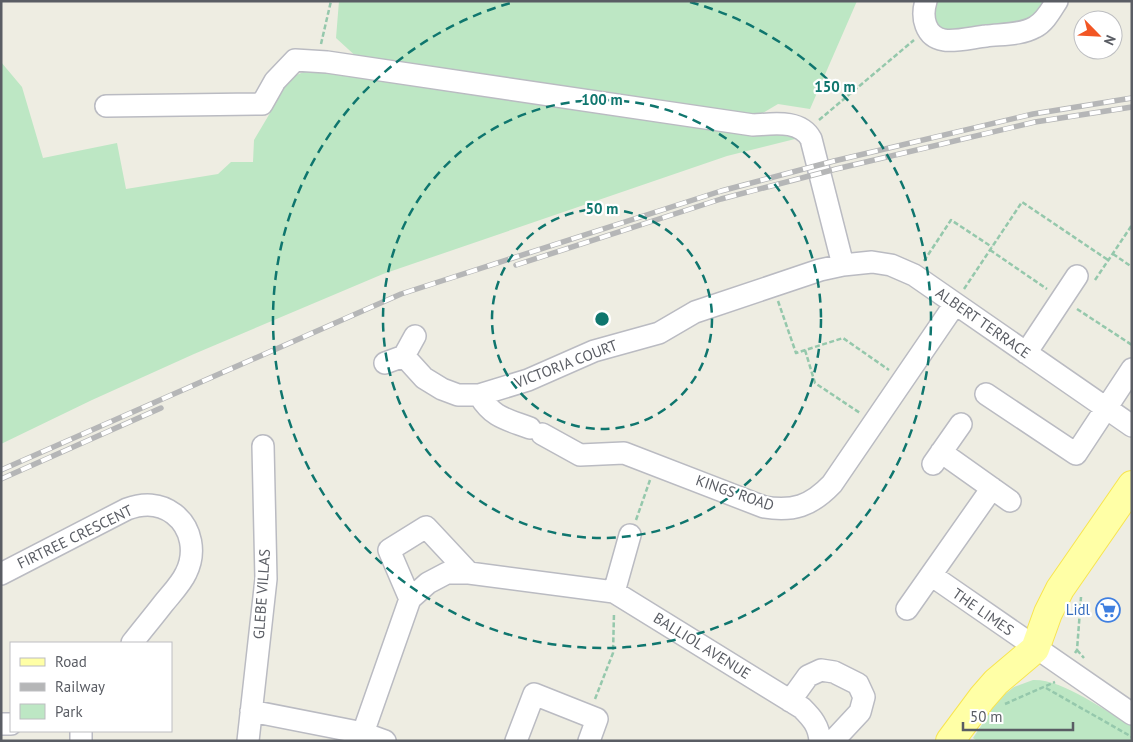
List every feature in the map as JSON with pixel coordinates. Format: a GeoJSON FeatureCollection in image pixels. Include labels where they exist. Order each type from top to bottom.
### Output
{"type":"FeatureCollection","features":[{"type":"Feature","properties":{"kind":"main road"},"geometry":{"type":"LineString","coordinates":[[950,741],[991,687],[1035,648],[1048,613],[1072,572],[1132,485]]}},
{"type":"Feature","properties":{"kind":"street"},"geometry":{"type":"LineString","coordinates":[[926,1],[923,18],[927,29],[931,34],[945,41],[1025,32],[1038,26],[1046,19],[1057,1]]}},
{"type":"Feature","properties":{"kind":"street"},"geometry":{"type":"LineString","coordinates":[[106,106],[262,104],[275,81],[295,60],[753,125],[783,124],[796,126],[806,131],[811,139],[843,265]]}},
{"type":"Feature","properties":{"kind":"street","name":"ALBERT TERRACE"},"geometry":{"type":"LineString","coordinates":[[820,270],[872,262],[891,266],[914,275],[1132,426]]}},
{"type":"Feature","properties":{"kind":"street","name":"VICTORIA COURT"},"geometry":{"type":"LineString","coordinates":[[404,356],[424,378],[442,389],[458,395],[479,395],[528,380],[594,351],[659,333],[695,312],[820,270]]}},
{"type":"Feature","properties":{"kind":"street"},"geometry":{"type":"LineString","coordinates":[[1026,353],[1085,280]]}},
{"type":"Feature","properties":{"kind":"street","name":"KINGS ROAD"},"geometry":{"type":"LineString","coordinates":[[479,395],[496,415],[536,431],[580,455],[624,453],[764,507],[778,509],[793,508],[812,502],[832,484],[955,304]]}},
{"type":"Feature","properties":{"kind":"street"},"geometry":{"type":"LineString","coordinates":[[385,363],[404,356],[415,336]]}},
{"type":"Feature","properties":{"kind":"street"},"geometry":{"type":"LineString","coordinates":[[986,394],[1076,454],[1132,369]]}},
{"type":"Feature","properties":{"kind":"street"},"geometry":{"type":"LineString","coordinates":[[961,424],[937,458],[969,472],[1010,501]]}},
{"type":"Feature","properties":{"kind":"street","name":"GLEBE VILLAS"},"geometry":{"type":"LineString","coordinates":[[248,741],[266,579],[263,446]]}},
{"type":"Feature","properties":{"kind":"street"},"geometry":{"type":"LineString","coordinates":[[907,609],[992,488]]}},
{"type":"Feature","properties":{"kind":"street","name":"FIRTREE CRESCENT"},"geometry":{"type":"LineString","coordinates":[[1,574],[127,509],[154,505],[169,511],[182,522],[188,532],[192,552],[190,565],[181,581],[133,642]]}},
{"type":"Feature","properties":{"kind":"street"},"geometry":{"type":"LineString","coordinates":[[410,600],[389,550],[426,527],[469,572]]}},
{"type":"Feature","properties":{"kind":"street"},"geometry":{"type":"LineString","coordinates":[[614,592],[630,535]]}},
{"type":"Feature","properties":{"kind":"street","name":"BALLIOL AVENUE"},"geometry":{"type":"LineString","coordinates":[[363,733],[410,600],[428,582],[447,573],[469,572],[614,592],[802,708],[812,718],[819,732],[820,741]]}},
{"type":"Feature","properties":{"kind":"street","name":"THE LIMES"},"geometry":{"type":"LineString","coordinates":[[931,575],[1132,714]]}},
{"type":"Feature","properties":{"kind":"street"},"geometry":{"type":"LineString","coordinates":[[790,701],[808,676],[821,670],[834,672],[858,684],[864,697],[860,712],[833,741]]}},
{"type":"Feature","properties":{"kind":"street"},"geometry":{"type":"LineString","coordinates":[[516,741],[534,694],[597,719],[589,741]]}},
{"type":"Feature","properties":{"kind":"street"},"geometry":{"type":"LineString","coordinates":[[251,712],[363,733],[385,741]]}},
{"type":"Feature","properties":{"kind":"path"},"geometry":{"type":"LineString","coordinates":[[317,62],[331,1]]}},
{"type":"Feature","properties":{"kind":"path"},"geometry":{"type":"LineString","coordinates":[[806,131],[927,29]]}},
{"type":"Feature","properties":{"kind":"path"},"geometry":{"type":"LineString","coordinates":[[955,304],[1022,202],[1108,260]]}},
{"type":"Feature","properties":{"kind":"path"},"geometry":{"type":"LineString","coordinates":[[914,275],[952,220],[992,247]]}},
{"type":"Feature","properties":{"kind":"path"},"geometry":{"type":"LineString","coordinates":[[1085,280],[1108,260],[1132,225]]}},
{"type":"Feature","properties":{"kind":"path"},"geometry":{"type":"LineString","coordinates":[[1112,254],[1132,267]]}},
{"type":"Feature","properties":{"kind":"path"},"geometry":{"type":"LineString","coordinates":[[773,286],[796,353],[843,338],[903,379]]}},
{"type":"Feature","properties":{"kind":"path"},"geometry":{"type":"LineString","coordinates":[[806,350],[815,383],[874,422]]}},
{"type":"Feature","properties":{"kind":"path"},"geometry":{"type":"LineString","coordinates":[[630,535],[656,465]]}},
{"type":"Feature","properties":{"kind":"path"},"geometry":{"type":"LineString","coordinates":[[998,707],[1054,684],[1066,669],[1076,650],[1082,584],[1072,572]]}},
{"type":"Feature","properties":{"kind":"path"},"geometry":{"type":"LineString","coordinates":[[597,719],[592,707],[613,653],[614,592]]}},
{"type":"Feature","properties":{"kind":"path"},"geometry":{"type":"LineString","coordinates":[[1045,688],[1132,737]]}},
{"type":"Feature","properties":{"kind":"green space"},"geometry":{"type":"Polygon","coordinates":[[[339,1],[857,1],[810,109],[778,104],[753,119],[360,60],[336,38],[339,1]]]}},
{"type":"Feature","properties":{"kind":"green space"},"geometry":{"type":"Polygon","coordinates":[[[936,1],[1049,1],[1032,22],[948,35],[935,21],[933,12],[936,1]]]}},
{"type":"Feature","properties":{"kind":"green space"},"geometry":{"type":"Polygon","coordinates":[[[1,62],[22,87],[43,158],[117,143],[126,189],[218,174],[231,162],[253,162],[254,140],[279,93],[292,77],[308,70],[358,74],[799,138],[727,156],[383,274],[194,354],[1,444],[1,62]]]}},
{"type":"Feature","properties":{"kind":"green space"},"geometry":{"type":"Polygon","coordinates":[[[1033,680],[1045,681],[1070,690],[1132,726],[1132,741],[977,741],[973,738],[985,720],[990,706],[1014,687],[1033,680]]]}},
{"type":"Feature","properties":{"kind":"railway"},"geometry":{"type":"LineString","coordinates":[[1,470],[401,294],[721,191],[834,161],[1033,114],[1132,98]]}},
{"type":"Feature","properties":{"kind":"railway"},"geometry":{"type":"LineString","coordinates":[[516,265],[721,199],[836,169],[1035,122],[1132,107]]}},
{"type":"Feature","properties":{"kind":"railway"},"geometry":{"type":"LineString","coordinates":[[1,479],[161,408]]}},
{"type":"Feature","properties":{"kind":"place","name":"Lidl"},"geometry":{"type":"Point","coordinates":[1108,610]}}]}
